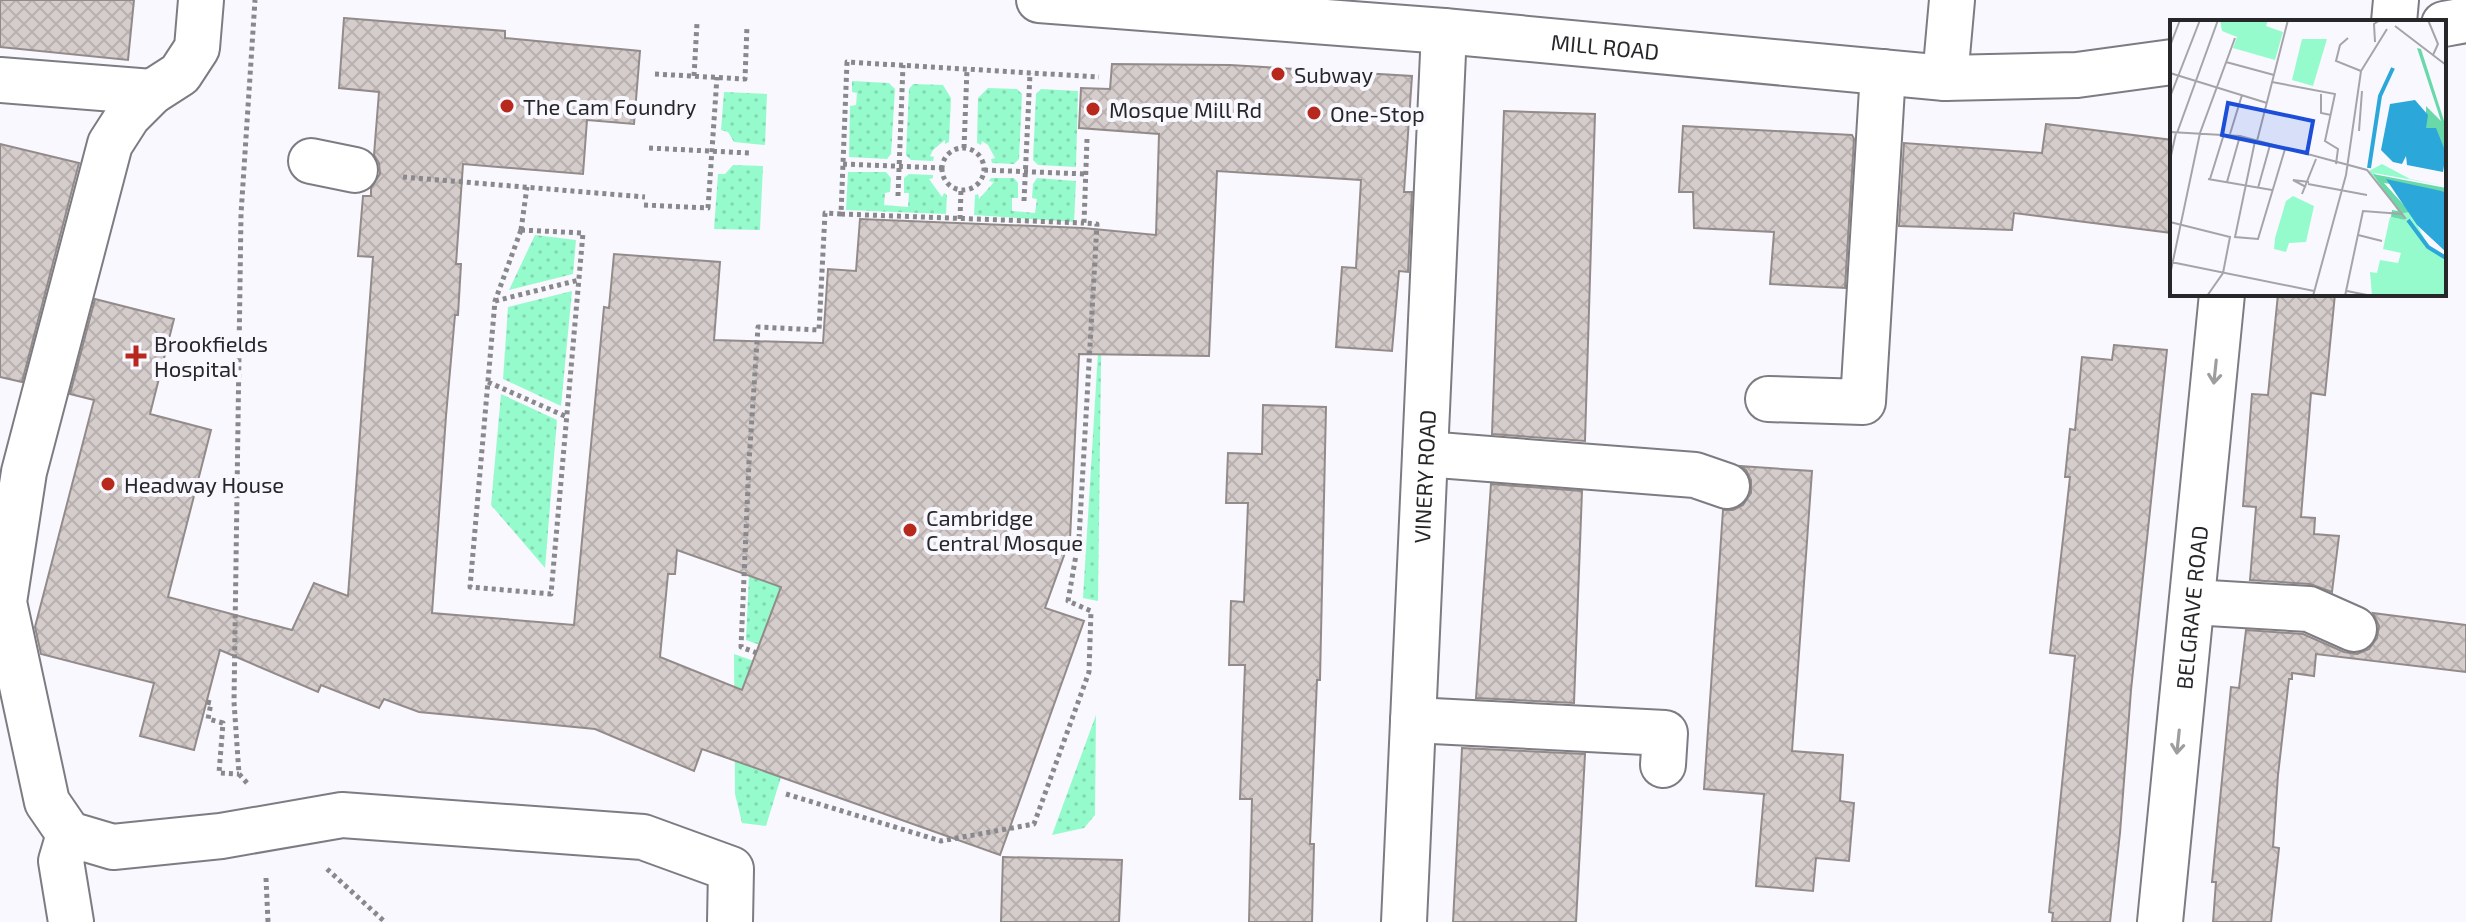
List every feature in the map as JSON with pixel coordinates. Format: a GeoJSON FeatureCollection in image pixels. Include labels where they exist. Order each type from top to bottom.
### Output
{"type":"FeatureCollection","features":[{"type":"Feature","properties":{"kind":"street"},"geometry":{"type":"LineString","coordinates":[[201,0],[197,48],[180,74],[152,92],[128,116],[110,144],[24,472],[4,602],[47,802],[69,834],[113,847],[221,836],[342,815],[643,837],[731,869],[730,922]]}},
{"type":"Feature","properties":{"kind":"street"},"geometry":{"type":"LineString","coordinates":[[1945,78],[1952,0]]}},
{"type":"Feature","properties":{"kind":"street"},"geometry":{"type":"LineString","coordinates":[[2394,20],[2396,0]]}},
{"type":"Feature","properties":{"kind":"street","name":"MILL ROAD"},"geometry":{"type":"LineString","coordinates":[[1051,1],[1444,31],[1496,18],[1945,78],[2077,75],[2170,62]]}},
{"type":"Feature","properties":{"kind":"street"},"geometry":{"type":"LineString","coordinates":[[2446,24],[2466,20]]}},
{"type":"Feature","properties":{"kind":"street","name":"VINERY ROAD"},"geometry":{"type":"LineString","coordinates":[[1404,922],[1444,31]]}},
{"type":"Feature","properties":{"kind":"street"},"geometry":{"type":"LineString","coordinates":[[1768,399],[1863,402],[1883,72]]}},
{"type":"Feature","properties":{"kind":"street"},"geometry":{"type":"LineString","coordinates":[[0,80],[152,92]]}},
{"type":"Feature","properties":{"kind":"street"},"geometry":{"type":"LineString","coordinates":[[311,161],[355,170]]}},
{"type":"Feature","properties":{"kind":"street","name":"BELGRAVE ROAD"},"geometry":{"type":"LineString","coordinates":[[2160,922],[2222,296]]}},
{"type":"Feature","properties":{"kind":"street"},"geometry":{"type":"LineString","coordinates":[[1425,454],[1695,475],[1727,486]]}},
{"type":"Feature","properties":{"kind":"street"},"geometry":{"type":"LineString","coordinates":[[2192,602],[2309,609],[2354,629]]}},
{"type":"Feature","properties":{"kind":"street"},"geometry":{"type":"LineString","coordinates":[[1413,720],[1665,733],[1663,765]]}},
{"type":"Feature","properties":{"kind":"street"},"geometry":{"type":"LineString","coordinates":[[69,834],[61,861],[71,922]]}},
{"type":"Feature","properties":{"kind":"path"},"geometry":{"type":"LineString","coordinates":[[255,0],[241,214],[234,702],[239,774],[321,863],[385,922]]}},
{"type":"Feature","properties":{"kind":"path"},"geometry":{"type":"LineString","coordinates":[[694,76],[697,23]]}},
{"type":"Feature","properties":{"kind":"path"},"geometry":{"type":"LineString","coordinates":[[655,74],[745,79],[747,26]]}},
{"type":"Feature","properties":{"kind":"path"},"geometry":{"type":"LineString","coordinates":[[841,214],[847,62],[1099,77]]}},
{"type":"Feature","properties":{"kind":"path"},"geometry":{"type":"LineString","coordinates":[[898,196],[903,65]]}},
{"type":"Feature","properties":{"kind":"path"},"geometry":{"type":"LineString","coordinates":[[964,148],[967,69]]}},
{"type":"Feature","properties":{"kind":"path"},"geometry":{"type":"LineString","coordinates":[[1024,201],[1030,73]]}},
{"type":"Feature","properties":{"kind":"path"},"geometry":{"type":"LineString","coordinates":[[644,205],[708,208],[717,77]]}},
{"type":"Feature","properties":{"kind":"path"},"geometry":{"type":"LineString","coordinates":[[1084,223],[1087,139]]}},
{"type":"Feature","properties":{"kind":"path"},"geometry":{"type":"LineString","coordinates":[[649,148],[749,153]]}},
{"type":"Feature","properties":{"kind":"path"},"geometry":{"type":"LineString","coordinates":[[964,148],[975,151],[982,160],[984,170],[981,181],[972,188],[961,190],[944,179],[942,168],[945,157],[953,150],[964,148]]}},
{"type":"Feature","properties":{"kind":"path"},"geometry":{"type":"LineString","coordinates":[[843,164],[942,168]]}},
{"type":"Feature","properties":{"kind":"path"},"geometry":{"type":"LineString","coordinates":[[355,170],[373,175],[645,197]]}},
{"type":"Feature","properties":{"kind":"path"},"geometry":{"type":"LineString","coordinates":[[984,170],[1086,174]]}},
{"type":"Feature","properties":{"kind":"path"},"geometry":{"type":"LineString","coordinates":[[521,230],[583,233],[551,594],[470,587],[495,301],[521,230],[527,187]]}},
{"type":"Feature","properties":{"kind":"path"},"geometry":{"type":"LineString","coordinates":[[960,219],[961,190]]}},
{"type":"Feature","properties":{"kind":"path"},"geometry":{"type":"LineString","coordinates":[[757,653],[741,647],[758,327],[819,330],[825,213],[1097,224],[1079,538],[1068,601],[1091,611],[1089,672],[1034,824],[941,841],[786,794]]}},
{"type":"Feature","properties":{"kind":"path"},"geometry":{"type":"LineString","coordinates":[[495,301],[579,280]]}},
{"type":"Feature","properties":{"kind":"path"},"geometry":{"type":"LineString","coordinates":[[488,382],[567,417]]}},
{"type":"Feature","properties":{"kind":"path"},"geometry":{"type":"LineString","coordinates":[[207,702],[211,703],[208,719],[223,723],[219,773],[239,774]]}},
{"type":"Feature","properties":{"kind":"path"},"geometry":{"type":"LineString","coordinates":[[266,877],[268,922]]}},
{"type":"Feature","properties":{"kind":"green space"},"geometry":{"type":"Polygon","coordinates":[[[852,81],[889,83],[895,89],[891,154],[887,159],[849,157],[850,106],[856,105],[857,93],[852,92],[852,81]]]}},
{"type":"Feature","properties":{"kind":"green space"},"geometry":{"type":"Polygon","coordinates":[[[913,84],[943,85],[951,98],[949,142],[945,144],[945,140],[933,150],[930,156],[934,157],[933,161],[911,160],[906,155],[909,89],[913,84]]]}},
{"type":"Feature","properties":{"kind":"green space"},"geometry":{"type":"Polygon","coordinates":[[[988,88],[1017,89],[1022,94],[1019,159],[1014,164],[992,163],[991,159],[995,158],[988,145],[982,141],[981,145],[977,143],[978,98],[988,88]]]}},
{"type":"Feature","properties":{"kind":"green space"},"geometry":{"type":"Polygon","coordinates":[[[1041,89],[1078,91],[1076,167],[1038,165],[1033,160],[1036,94],[1041,89]]]}},
{"type":"Feature","properties":{"kind":"green space"},"geometry":{"type":"Polygon","coordinates":[[[724,92],[767,94],[765,145],[734,142],[728,132],[721,130],[724,92]]]}},
{"type":"Feature","properties":{"kind":"green space"},"geometry":{"type":"Polygon","coordinates":[[[733,165],[763,166],[760,230],[714,229],[718,174],[725,174],[733,165]]]}},
{"type":"Feature","properties":{"kind":"green space"},"geometry":{"type":"Polygon","coordinates":[[[848,172],[886,172],[891,178],[890,192],[885,193],[884,205],[908,207],[909,193],[904,193],[904,178],[909,174],[933,175],[929,179],[942,197],[944,193],[947,195],[946,214],[846,210],[848,172]]]}},
{"type":"Feature","properties":{"kind":"green space"},"geometry":{"type":"Polygon","coordinates":[[[991,178],[1014,178],[1018,183],[1018,198],[1012,198],[1012,211],[1035,213],[1037,199],[1032,198],[1033,184],[1037,178],[1076,181],[1074,222],[974,215],[975,195],[978,194],[979,199],[994,182],[989,181],[991,178]]]}},
{"type":"Feature","properties":{"kind":"green space"},"geometry":{"type":"Polygon","coordinates":[[[535,235],[576,240],[573,274],[509,290],[535,235]]]}},
{"type":"Feature","properties":{"kind":"green space"},"geometry":{"type":"Polygon","coordinates":[[[1105,238],[1101,363],[1098,601],[1083,598],[1105,238]]]}},
{"type":"Feature","properties":{"kind":"green space"},"geometry":{"type":"Polygon","coordinates":[[[572,291],[561,406],[503,379],[508,307],[572,291]]]}},
{"type":"Feature","properties":{"kind":"green space"},"geometry":{"type":"Polygon","coordinates":[[[501,394],[557,420],[545,568],[491,505],[501,394]]]}},
{"type":"Feature","properties":{"kind":"green space"},"geometry":{"type":"Polygon","coordinates":[[[749,575],[781,587],[760,645],[746,640],[749,575]]]}},
{"type":"Feature","properties":{"kind":"green space"},"geometry":{"type":"Polygon","coordinates":[[[734,654],[754,661],[781,777],[766,826],[742,823],[735,794],[734,654]]]}},
{"type":"Feature","properties":{"kind":"green space"},"geometry":{"type":"Polygon","coordinates":[[[1096,715],[1095,815],[1084,828],[1052,835],[1096,715]]]}},
{"type":"Feature","properties":{"kind":"building"},"geometry":{"type":"Polygon","coordinates":[[[0,0],[134,0],[128,60],[0,47],[0,0]]]}},
{"type":"Feature","properties":{"kind":"building"},"geometry":{"type":"Polygon","coordinates":[[[344,18],[505,31],[505,38],[640,51],[634,124],[587,120],[583,174],[463,164],[456,264],[461,264],[458,315],[455,315],[446,416],[432,613],[574,625],[604,307],[609,308],[614,254],[720,262],[714,340],[823,343],[828,269],[856,271],[860,219],[1083,228],[1156,235],[1159,134],[1079,128],[1081,88],[1110,89],[1112,64],[1230,65],[1412,76],[1404,192],[1412,192],[1408,272],[1399,271],[1392,351],[1336,347],[1342,267],[1356,268],[1361,180],[1217,171],[1209,356],[1079,354],[1070,539],[1045,608],[1084,621],[1000,855],[702,749],[694,771],[595,729],[419,712],[384,699],[379,708],[321,685],[318,692],[220,650],[194,750],[140,736],[154,683],[41,654],[35,627],[94,400],[70,394],[95,299],[174,319],[150,414],[211,430],[168,597],[292,630],[314,583],[348,596],[373,257],[358,256],[363,196],[371,196],[371,188],[380,174],[374,155],[379,92],[339,88],[344,18]],[[677,550],[675,574],[668,574],[660,657],[742,690],[781,587],[677,550]]]}},
{"type":"Feature","properties":{"kind":"building"},"geometry":{"type":"Polygon","coordinates":[[[1504,111],[1595,114],[1585,441],[1492,434],[1504,111]]]}},
{"type":"Feature","properties":{"kind":"building"},"geometry":{"type":"Polygon","coordinates":[[[2046,124],[2170,140],[2170,233],[2014,213],[2012,230],[1899,226],[1904,143],[2042,153],[2046,124]]]}},
{"type":"Feature","properties":{"kind":"building"},"geometry":{"type":"Polygon","coordinates":[[[1683,126],[1852,135],[1845,288],[1770,284],[1774,232],[1694,228],[1693,192],[1679,192],[1683,126]]]}},
{"type":"Feature","properties":{"kind":"building"},"geometry":{"type":"Polygon","coordinates":[[[0,144],[79,163],[22,382],[0,377],[0,144]]]}},
{"type":"Feature","properties":{"kind":"building"},"geometry":{"type":"Polygon","coordinates":[[[2278,296],[2335,296],[2325,395],[2311,393],[2301,517],[2315,518],[2314,534],[2339,536],[2332,592],[2310,584],[2250,580],[2256,507],[2243,506],[2252,394],[2268,395],[2278,296]]]}},
{"type":"Feature","properties":{"kind":"building"},"geometry":{"type":"Polygon","coordinates":[[[2114,345],[2167,350],[2131,690],[2120,833],[2110,922],[2052,922],[2053,913],[2049,912],[2075,656],[2050,653],[2070,477],[2065,477],[2070,429],[2075,430],[2082,357],[2112,360],[2114,345]]]}},
{"type":"Feature","properties":{"kind":"building"},"geometry":{"type":"Polygon","coordinates":[[[1263,405],[1326,407],[1320,680],[1317,680],[1310,844],[1314,844],[1312,922],[1249,922],[1252,799],[1240,799],[1245,665],[1229,665],[1231,601],[1244,602],[1248,503],[1226,503],[1228,453],[1262,454],[1263,405]]]}},
{"type":"Feature","properties":{"kind":"building"},"geometry":{"type":"Polygon","coordinates":[[[1740,466],[1812,471],[1792,751],[1843,755],[1840,801],[1854,803],[1849,861],[1816,858],[1813,891],[1756,886],[1764,794],[1704,789],[1723,510],[1733,510],[1743,505],[1751,493],[1751,480],[1740,466]]]}},
{"type":"Feature","properties":{"kind":"building"},"geometry":{"type":"Polygon","coordinates":[[[1491,484],[1582,491],[1574,703],[1476,698],[1491,484]]]}},
{"type":"Feature","properties":{"kind":"building"},"geometry":{"type":"Polygon","coordinates":[[[2373,613],[2466,625],[2466,672],[2316,654],[2314,676],[2292,673],[2278,775],[2273,847],[2279,848],[2271,922],[2213,922],[2216,882],[2212,882],[2231,687],[2239,688],[2246,630],[2303,634],[2344,652],[2357,654],[2369,649],[2377,638],[2379,626],[2373,613]]]}},
{"type":"Feature","properties":{"kind":"building"},"geometry":{"type":"Polygon","coordinates":[[[1462,748],[1585,754],[1576,922],[1453,922],[1462,748]]]}},
{"type":"Feature","properties":{"kind":"building"},"geometry":{"type":"Polygon","coordinates":[[[1003,857],[1122,860],[1119,922],[1001,922],[1003,857]]]}},
{"type":"Feature","properties":{"kind":"place","name":"Subway"},"geometry":{"type":"Point","coordinates":[1278,74]}},
{"type":"Feature","properties":{"kind":"place","name":"The Cam Foundry"},"geometry":{"type":"Point","coordinates":[507,106]}},
{"type":"Feature","properties":{"kind":"place","name":"Mosque Mill Rd"},"geometry":{"type":"Point","coordinates":[1093,109]}},
{"type":"Feature","properties":{"kind":"place","name":"One-Stop"},"geometry":{"type":"Point","coordinates":[1314,113]}},
{"type":"Feature","properties":{"kind":"place","name":"Brookfields Hospital"},"geometry":{"type":"Point","coordinates":[136,356]}},
{"type":"Feature","properties":{"kind":"place","name":"Headway House"},"geometry":{"type":"Point","coordinates":[108,484]}},
{"type":"Feature","properties":{"kind":"place","name":"Cambridge Central Mosque"},"geometry":{"type":"Point","coordinates":[910,530]}}]}
